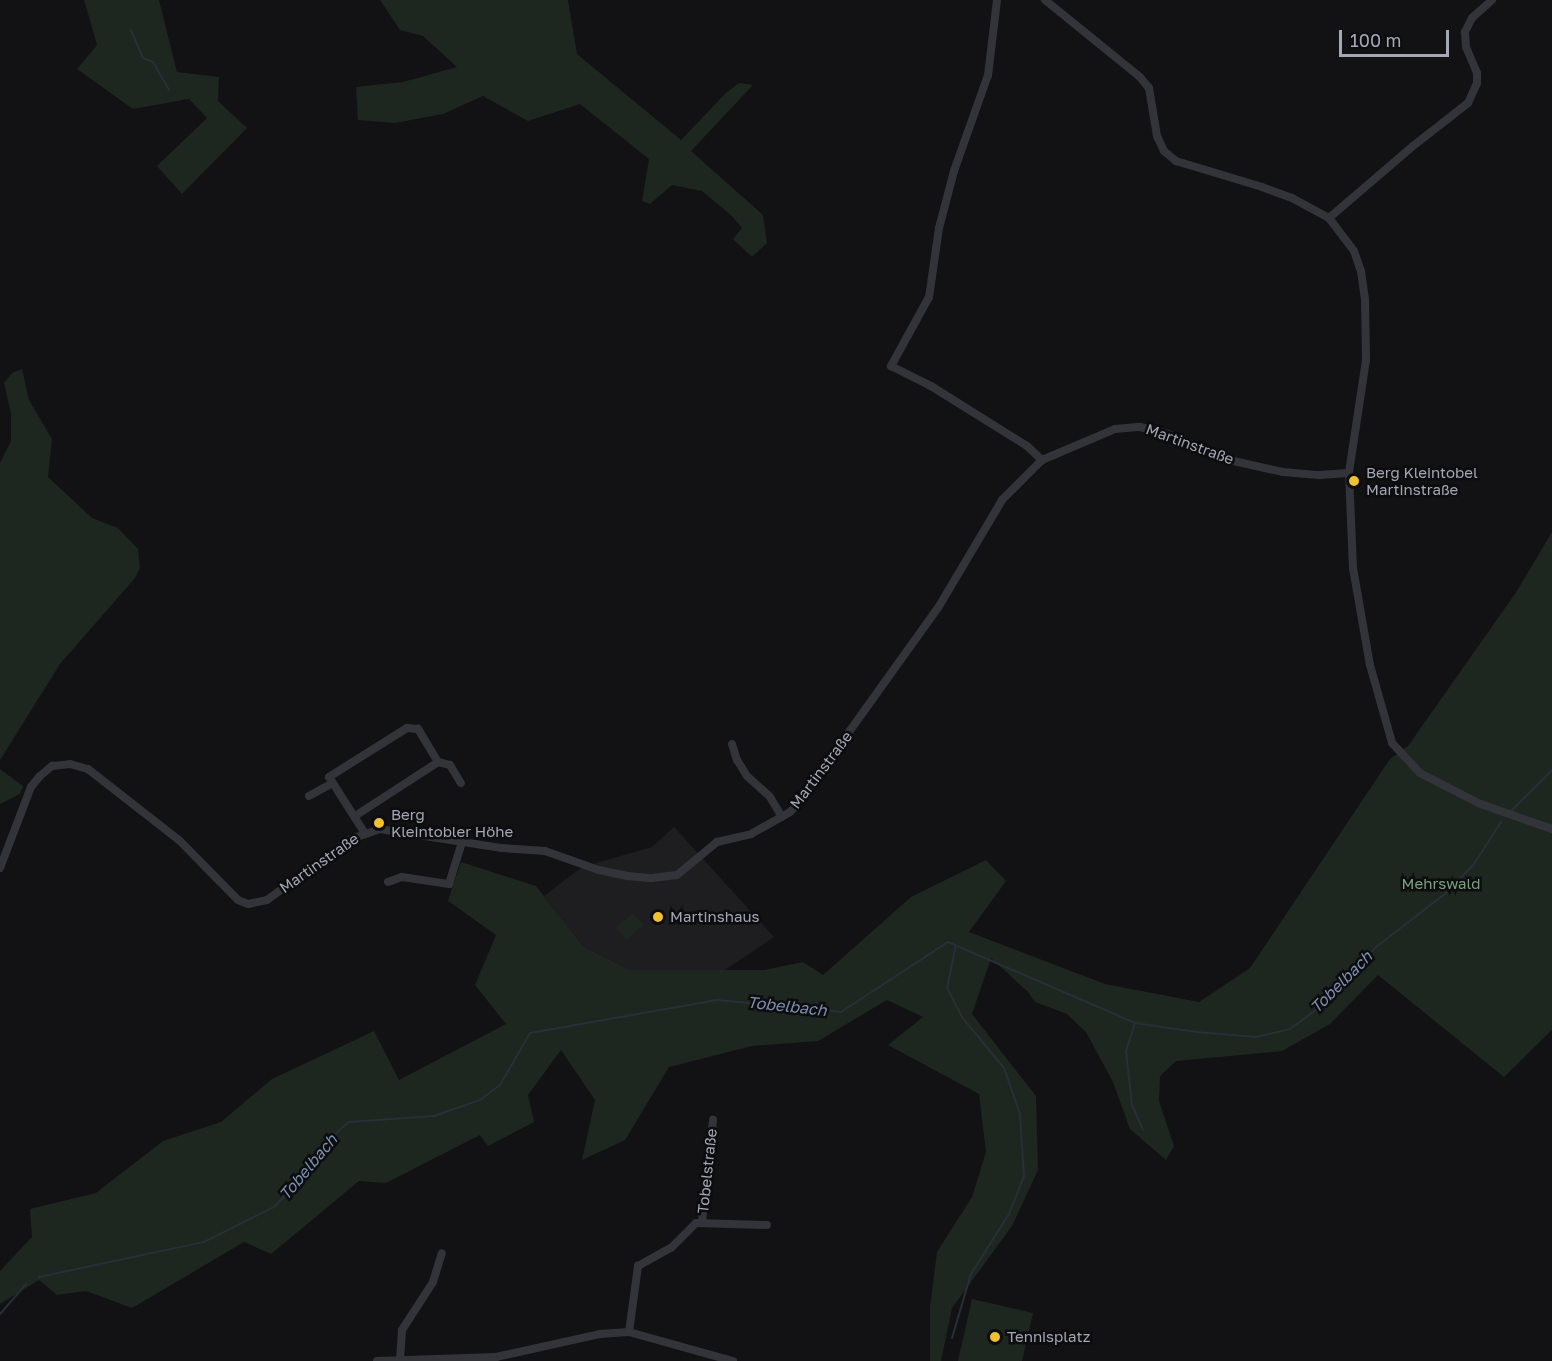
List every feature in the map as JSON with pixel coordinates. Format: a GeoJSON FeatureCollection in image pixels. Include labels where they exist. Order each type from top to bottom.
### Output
{"type":"FeatureCollection","features":[{"type":"Feature","properties":{"kind":"street"},"geometry":{"type":"LineString","coordinates":[[997,0],[988,75],[954,171],[939,228],[929,297],[891,366],[951,398],[1027,446],[1042,460]]}},
{"type":"Feature","properties":{"kind":"street"},"geometry":{"type":"LineString","coordinates":[[1045,0],[1140,77],[1149,88],[1157,136],[1164,150],[1176,161],[1292,198],[1329,218],[1354,251],[1361,271],[1365,300],[1366,360],[1349,473],[1353,568],[1357,601],[1379,704],[1392,743],[1420,772],[1430,778],[1478,803],[1552,829]]}},
{"type":"Feature","properties":{"kind":"street"},"geometry":{"type":"LineString","coordinates":[[1329,218],[1405,152],[1468,103],[1477,83],[1477,73],[1466,47],[1465,32],[1472,18],[1491,0]]}},
{"type":"Feature","properties":{"kind":"street","name":"Martinstraße"},"geometry":{"type":"LineString","coordinates":[[0,868],[31,787],[47,770],[60,764],[79,765],[88,769],[179,840],[238,900],[248,904],[267,900],[364,832],[394,829],[501,848],[545,850],[599,870],[627,876],[670,877],[683,872],[717,842],[747,835],[782,817],[796,806],[938,608],[1002,500],[1042,460],[1115,429],[1140,427],[1168,434],[1229,460],[1283,472],[1319,475],[1349,473]]}},
{"type":"Feature","properties":{"kind":"street"},"geometry":{"type":"LineString","coordinates":[[364,832],[329,777],[407,728],[418,729],[438,762]]}},
{"type":"Feature","properties":{"kind":"street"},"geometry":{"type":"LineString","coordinates":[[732,744],[737,760],[747,776],[770,797],[782,817]]}},
{"type":"Feature","properties":{"kind":"street"},"geometry":{"type":"LineString","coordinates":[[355,816],[438,762],[447,763],[461,783]]}},
{"type":"Feature","properties":{"kind":"street"},"geometry":{"type":"LineString","coordinates":[[309,796],[332,783]]}},
{"type":"Feature","properties":{"kind":"street"},"geometry":{"type":"LineString","coordinates":[[388,882],[402,877],[449,885],[462,842]]}},
{"type":"Feature","properties":{"kind":"street","name":"Tobelstraße"},"geometry":{"type":"LineString","coordinates":[[702,1222],[713,1119]]}},
{"type":"Feature","properties":{"kind":"street"},"geometry":{"type":"LineString","coordinates":[[629,1332],[638,1266],[671,1248],[689,1228],[702,1222],[722,1225],[767,1224]]}},
{"type":"Feature","properties":{"kind":"street"},"geometry":{"type":"LineString","coordinates":[[400,1359],[402,1330],[434,1282],[442,1253]]}},
{"type":"Feature","properties":{"kind":"street"},"geometry":{"type":"LineString","coordinates":[[377,1361],[481,1359],[600,1334],[629,1332],[733,1361]]}},
{"type":"Feature","properties":{"kind":"shaded area","name":"Martinshaus"},"geometry":{"type":"Polygon","coordinates":[[[674,827],[774,937],[725,970],[630,970],[584,947],[544,896],[582,867],[652,847],[674,827]]]}},
{"type":"Feature","properties":{"kind":"green space"},"geometry":{"type":"Polygon","coordinates":[[[84,0],[159,0],[177,72],[219,77],[218,101],[247,128],[182,194],[157,166],[207,118],[189,99],[133,109],[77,69],[97,45],[84,0]]]}},
{"type":"Feature","properties":{"kind":"green space"},"geometry":{"type":"Polygon","coordinates":[[[380,0],[568,0],[577,54],[681,140],[725,94],[739,83],[753,85],[691,151],[763,215],[767,243],[752,257],[733,239],[742,228],[732,216],[702,191],[672,185],[650,204],[642,201],[649,159],[580,104],[528,121],[483,96],[443,114],[395,123],[358,120],[356,87],[403,82],[457,67],[423,36],[400,30],[380,0]]]}},
{"type":"Feature","properties":{"kind":"green space"},"geometry":{"type":"Polygon","coordinates":[[[22,369],[29,400],[52,439],[48,477],[92,518],[118,528],[138,549],[140,568],[135,578],[60,664],[0,760],[0,463],[11,441],[11,413],[4,383],[12,373],[22,369]]]}},
{"type":"Feature","properties":{"kind":"green space","name":"Mehrswald"},"geometry":{"type":"Polygon","coordinates":[[[1552,532],[1552,1030],[1504,1077],[1378,975],[1330,1024],[1282,1051],[1176,1061],[1160,1076],[1159,1101],[1174,1146],[1166,1160],[1130,1129],[1113,1082],[1086,1032],[1067,1014],[1035,1002],[1028,992],[991,958],[972,1014],[1036,1096],[1038,1170],[1012,1226],[952,1308],[941,1361],[930,1361],[930,1307],[937,1252],[972,1197],[986,1152],[979,1094],[888,1045],[923,1017],[887,1000],[818,1041],[752,1046],[669,1067],[625,1140],[582,1160],[595,1100],[561,1050],[528,1095],[534,1122],[488,1146],[480,1135],[386,1183],[359,1181],[271,1254],[244,1242],[132,1308],[86,1291],[57,1295],[39,1280],[0,1304],[0,1271],[32,1237],[30,1209],[96,1193],[163,1141],[221,1122],[272,1079],[374,1031],[399,1080],[506,1024],[475,985],[496,935],[448,901],[461,862],[536,886],[584,947],[630,970],[764,970],[803,962],[823,975],[911,897],[986,860],[1006,881],[969,932],[1105,984],[1199,1002],[1250,968],[1390,759],[1408,746],[1517,591],[1552,532]]]}},
{"type":"Feature","properties":{"kind":"green space"},"geometry":{"type":"Polygon","coordinates":[[[0,769],[23,786],[20,794],[0,804],[0,769]]]}},
{"type":"Feature","properties":{"kind":"green space"},"geometry":{"type":"Polygon","coordinates":[[[633,913],[643,925],[626,939],[616,927],[633,913]]]}},
{"type":"Feature","properties":{"kind":"green space","name":"Tennisplatz"},"geometry":{"type":"Polygon","coordinates":[[[972,1299],[1033,1313],[1022,1361],[958,1361],[972,1299]]]}},
{"type":"Feature","properties":{"kind":"waterway"},"geometry":{"type":"LineString","coordinates":[[131,30],[143,58],[153,62],[169,90]]}},
{"type":"Feature","properties":{"kind":"waterway","name":"Tobelbach"},"geometry":{"type":"LineString","coordinates":[[1511,811],[1552,770]]}},
{"type":"Feature","properties":{"kind":"waterway","name":"Tobelbach"},"geometry":{"type":"LineString","coordinates":[[39,1277],[204,1242],[274,1207],[314,1165],[328,1140],[349,1122],[434,1116],[480,1100],[500,1085],[530,1033],[717,1000],[841,1012],[948,942],[1135,1023],[1197,1032],[1256,1037],[1290,1029],[1324,1004],[1376,947],[1446,893],[1474,864],[1501,822]]}},
{"type":"Feature","properties":{"kind":"waterway"},"geometry":{"type":"LineString","coordinates":[[952,1338],[971,1274],[1009,1214],[1024,1176],[1020,1114],[1004,1068],[962,1017],[947,988],[956,945]]}},
{"type":"Feature","properties":{"kind":"waterway"},"geometry":{"type":"LineString","coordinates":[[1135,1023],[1126,1051],[1132,1105],[1143,1130]]}},
{"type":"Feature","properties":{"kind":"waterway","name":"Tobelbach"},"geometry":{"type":"LineString","coordinates":[[0,1314],[26,1284]]}},
{"type":"Feature","properties":{"kind":"place","name":"Berg Kleintobel Martinstraße"},"geometry":{"type":"Point","coordinates":[1354,481]}},
{"type":"Feature","properties":{"kind":"place","name":"Berg Kleintobler Höhe"},"geometry":{"type":"Point","coordinates":[379,823]}},
{"type":"Feature","properties":{"kind":"place","name":"Martinshaus"},"geometry":{"type":"Point","coordinates":[658,917]}},
{"type":"Feature","properties":{"kind":"place","name":"Tennisplatz"},"geometry":{"type":"Point","coordinates":[995,1337]}}]}
